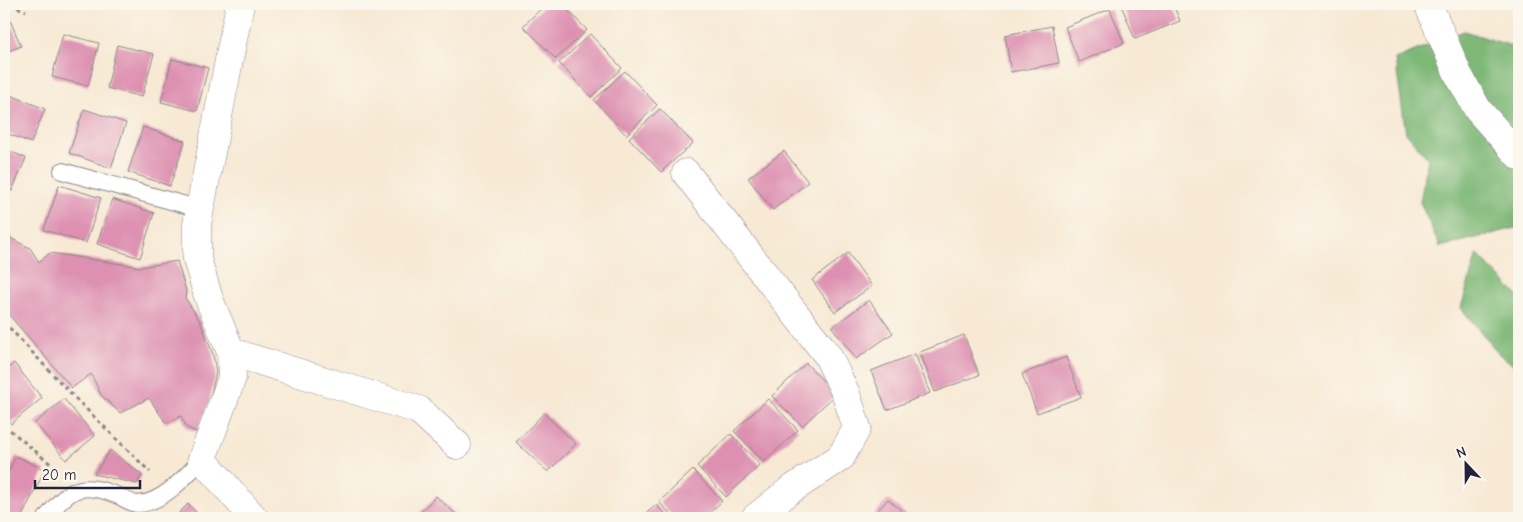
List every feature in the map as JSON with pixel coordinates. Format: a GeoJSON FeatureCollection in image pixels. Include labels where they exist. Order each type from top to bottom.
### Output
{"type":"FeatureCollection","features":[{"type":"Feature","properties":{"kind":"street"},"geometry":{"type":"LineString","coordinates":[[240,4],[197,224],[197,259],[209,299],[232,352],[232,378],[202,459],[254,518]]}},
{"type":"Feature","properties":{"kind":"street"},"geometry":{"type":"LineString","coordinates":[[1428,4],[1458,74],[1478,110],[1519,156]]}},
{"type":"Feature","properties":{"kind":"street"},"geometry":{"type":"LineString","coordinates":[[686,173],[828,356],[846,394],[856,428],[841,458],[789,491],[755,518]]}},
{"type":"Feature","properties":{"kind":"street"},"geometry":{"type":"LineString","coordinates":[[232,352],[419,410],[457,445]]}},
{"type":"Feature","properties":{"kind":"lane"},"geometry":{"type":"LineString","coordinates":[[62,171],[200,209]]}},
{"type":"Feature","properties":{"kind":"lane"},"geometry":{"type":"LineString","coordinates":[[46,518],[61,500],[79,488],[98,487],[137,504],[152,500],[173,489],[202,459]]}},
{"type":"Feature","properties":{"kind":"path"},"geometry":{"type":"LineString","coordinates":[[10,4],[26,11]]}},
{"type":"Feature","properties":{"kind":"path"},"geometry":{"type":"LineString","coordinates":[[4,322],[146,468],[173,489]]}},
{"type":"Feature","properties":{"kind":"path"},"geometry":{"type":"LineString","coordinates":[[4,425],[79,488]]}},
{"type":"Feature","properties":{"kind":"green space"},"geometry":{"type":"Polygon","coordinates":[[[1464,31],[1518,48],[1519,45],[1519,227],[1440,247],[1420,202],[1428,159],[1406,133],[1395,59],[1464,31]]]}},
{"type":"Feature","properties":{"kind":"green space"},"geometry":{"type":"Polygon","coordinates":[[[1477,254],[1519,297],[1519,368],[1500,355],[1461,308],[1477,254]]]}},
{"type":"Feature","properties":{"kind":"building"},"geometry":{"type":"Polygon","coordinates":[[[546,4],[562,4],[587,30],[556,59],[523,26],[546,4]]]}},
{"type":"Feature","properties":{"kind":"building"},"geometry":{"type":"Polygon","coordinates":[[[1173,4],[1180,21],[1135,39],[1121,5],[1173,4]]]}},
{"type":"Feature","properties":{"kind":"building"},"geometry":{"type":"Polygon","coordinates":[[[4,6],[21,46],[4,53],[4,6]]]}},
{"type":"Feature","properties":{"kind":"building"},"geometry":{"type":"Polygon","coordinates":[[[1110,9],[1124,43],[1079,62],[1065,27],[1110,9]]]}},
{"type":"Feature","properties":{"kind":"building"},"geometry":{"type":"Polygon","coordinates":[[[1052,26],[1059,63],[1011,72],[1005,35],[1052,26]]]}},
{"type":"Feature","properties":{"kind":"building"},"geometry":{"type":"Polygon","coordinates":[[[63,34],[99,43],[88,86],[52,77],[63,34]]]}},
{"type":"Feature","properties":{"kind":"building"},"geometry":{"type":"Polygon","coordinates":[[[590,34],[622,68],[591,97],[559,63],[590,34]]]}},
{"type":"Feature","properties":{"kind":"building"},"geometry":{"type":"Polygon","coordinates":[[[117,45],[154,54],[142,97],[107,88],[117,45]]]}},
{"type":"Feature","properties":{"kind":"building"},"geometry":{"type":"Polygon","coordinates":[[[172,59],[208,68],[197,111],[161,102],[172,59]]]}},
{"type":"Feature","properties":{"kind":"building"},"geometry":{"type":"Polygon","coordinates":[[[625,71],[657,105],[626,135],[594,100],[625,71]]]}},
{"type":"Feature","properties":{"kind":"building"},"geometry":{"type":"Polygon","coordinates":[[[8,94],[45,109],[31,143],[4,132],[4,106],[8,94]]]}},
{"type":"Feature","properties":{"kind":"building"},"geometry":{"type":"Polygon","coordinates":[[[84,109],[126,123],[111,168],[69,153],[84,109]]]}},
{"type":"Feature","properties":{"kind":"building"},"geometry":{"type":"Polygon","coordinates":[[[660,109],[693,143],[661,172],[629,138],[660,109]]]}},
{"type":"Feature","properties":{"kind":"building"},"geometry":{"type":"Polygon","coordinates":[[[143,127],[185,141],[170,186],[128,172],[143,127]]]}},
{"type":"Feature","properties":{"kind":"building"},"geometry":{"type":"Polygon","coordinates":[[[4,149],[26,158],[12,191],[4,188],[4,149]]]}},
{"type":"Feature","properties":{"kind":"building"},"geometry":{"type":"Polygon","coordinates":[[[784,151],[808,182],[773,210],[748,178],[784,151]]]}},
{"type":"Feature","properties":{"kind":"building"},"geometry":{"type":"Polygon","coordinates":[[[59,185],[101,198],[86,243],[44,230],[59,185]]]}},
{"type":"Feature","properties":{"kind":"building"},"geometry":{"type":"Polygon","coordinates":[[[112,199],[154,213],[140,258],[97,244],[112,199]]]}},
{"type":"Feature","properties":{"kind":"building"},"geometry":{"type":"Polygon","coordinates":[[[4,227],[12,239],[30,248],[39,262],[50,253],[141,267],[177,261],[186,291],[185,298],[200,321],[213,354],[216,372],[209,403],[197,432],[187,428],[181,416],[166,423],[149,398],[120,413],[101,395],[91,374],[72,388],[4,309],[4,227]]]}},
{"type":"Feature","properties":{"kind":"building"},"geometry":{"type":"Polygon","coordinates":[[[848,253],[872,286],[835,312],[812,280],[848,253]]]}},
{"type":"Feature","properties":{"kind":"building"},"geometry":{"type":"Polygon","coordinates":[[[869,300],[893,333],[856,359],[832,327],[869,300]]]}},
{"type":"Feature","properties":{"kind":"building"},"geometry":{"type":"Polygon","coordinates":[[[964,335],[979,375],[935,392],[920,352],[964,335]]]}},
{"type":"Feature","properties":{"kind":"building"},"geometry":{"type":"Polygon","coordinates":[[[915,354],[930,393],[887,410],[871,371],[915,354]]]}},
{"type":"Feature","properties":{"kind":"building"},"geometry":{"type":"Polygon","coordinates":[[[1066,357],[1081,397],[1037,413],[1022,374],[1066,357]]]}},
{"type":"Feature","properties":{"kind":"building"},"geometry":{"type":"Polygon","coordinates":[[[14,363],[42,398],[11,424],[4,414],[4,372],[14,363]]]}},
{"type":"Feature","properties":{"kind":"building"},"geometry":{"type":"Polygon","coordinates":[[[806,363],[836,394],[802,426],[772,396],[806,363]]]}},
{"type":"Feature","properties":{"kind":"building"},"geometry":{"type":"Polygon","coordinates":[[[64,399],[95,436],[66,460],[35,423],[64,399]]]}},
{"type":"Feature","properties":{"kind":"building"},"geometry":{"type":"Polygon","coordinates":[[[768,399],[798,430],[764,462],[734,431],[768,399]]]}},
{"type":"Feature","properties":{"kind":"building"},"geometry":{"type":"Polygon","coordinates":[[[544,413],[576,444],[548,472],[516,442],[544,413]]]}},
{"type":"Feature","properties":{"kind":"building"},"geometry":{"type":"Polygon","coordinates":[[[731,434],[760,465],[726,497],[697,466],[731,434]]]}},
{"type":"Feature","properties":{"kind":"building"},"geometry":{"type":"Polygon","coordinates":[[[110,450],[142,475],[137,484],[94,474],[110,450]]]}},
{"type":"Feature","properties":{"kind":"building"},"geometry":{"type":"Polygon","coordinates":[[[16,456],[45,470],[21,518],[4,513],[4,481],[16,456]]]}},
{"type":"Feature","properties":{"kind":"building"},"geometry":{"type":"Polygon","coordinates":[[[693,470],[722,501],[704,518],[674,518],[659,502],[693,470]]]}},
{"type":"Feature","properties":{"kind":"building"},"geometry":{"type":"Polygon","coordinates":[[[436,496],[460,518],[415,518],[436,496]]]}},
{"type":"Feature","properties":{"kind":"building"},"geometry":{"type":"Polygon","coordinates":[[[888,499],[910,518],[871,518],[888,499]]]}},
{"type":"Feature","properties":{"kind":"building"},"geometry":{"type":"Polygon","coordinates":[[[188,504],[202,518],[174,518],[188,504]]]}},
{"type":"Feature","properties":{"kind":"building"},"geometry":{"type":"Polygon","coordinates":[[[656,505],[669,518],[641,518],[656,505]]]}}]}
